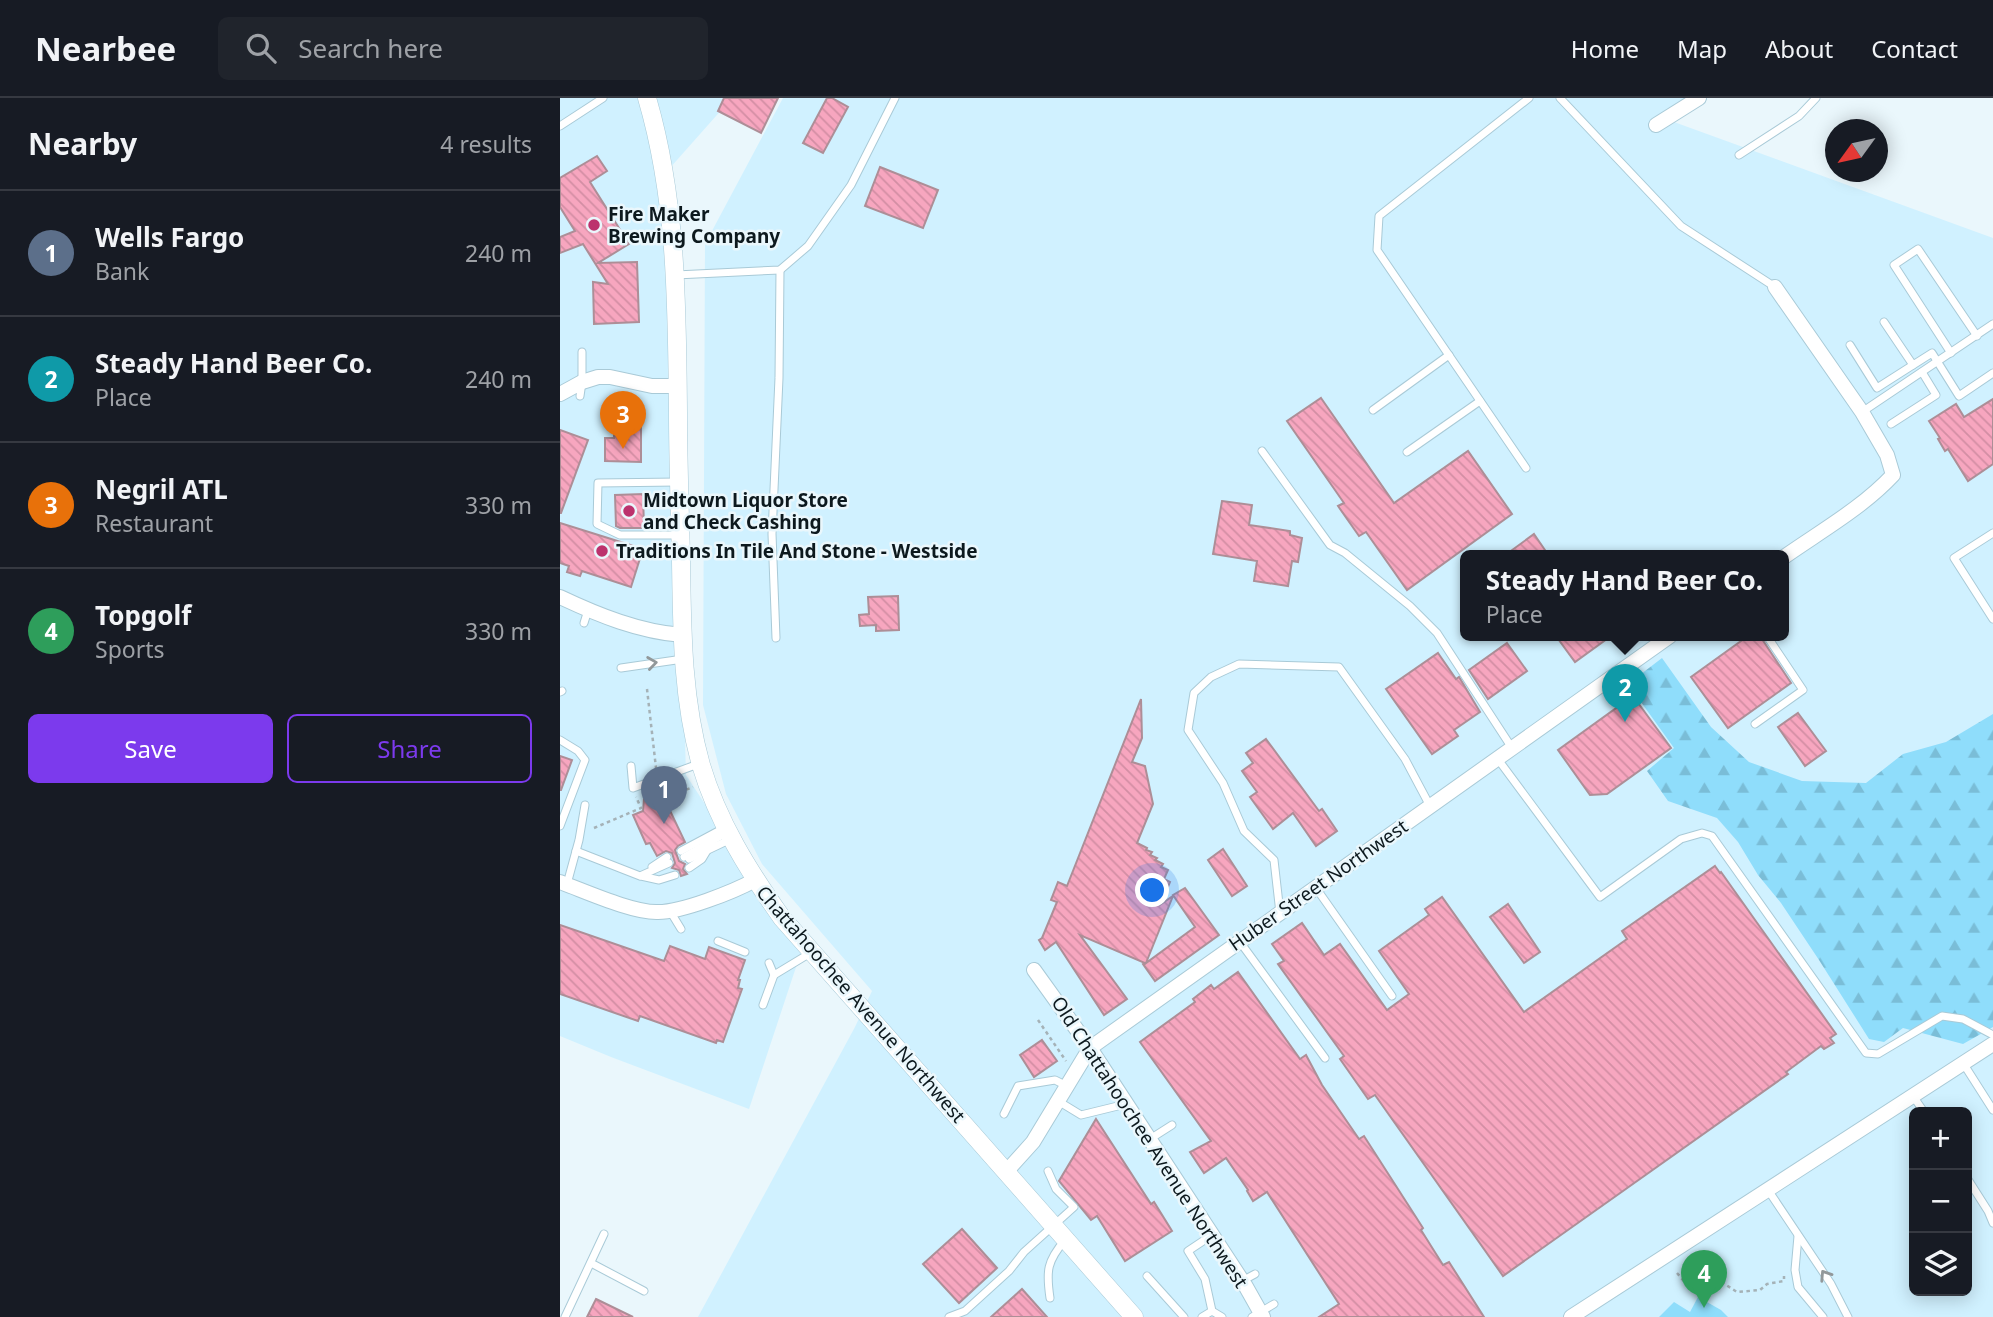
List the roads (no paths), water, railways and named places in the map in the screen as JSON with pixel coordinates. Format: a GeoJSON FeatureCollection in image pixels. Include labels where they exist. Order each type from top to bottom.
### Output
{"type":"FeatureCollection","features":[{"type":"Feature","properties":{"kind":"street","name":"Chattahoochee Avenue Northwest"},"geometry":{"type":"LineString","coordinates":[[646,98],[668,192],[675,275],[683,659],[688,706],[712,797],[728,833],[755,880],[782,918],[1134,1317]]}},
{"type":"Feature","properties":{"kind":"street"},"geometry":{"type":"LineString","coordinates":[[1656,125],[1699,98]]}},
{"type":"Feature","properties":{"kind":"street"},"geometry":{"type":"LineString","coordinates":[[1775,286],[1862,412],[1887,455],[1893,475],[1856,506],[1789,553]]}},
{"type":"Feature","properties":{"kind":"street"},"geometry":{"type":"LineString","coordinates":[[560,394],[581,389],[597,377],[652,386],[678,386]]}},
{"type":"Feature","properties":{"kind":"street"},"geometry":{"type":"LineString","coordinates":[[560,597],[586,616],[660,634],[682,635]]}},
{"type":"Feature","properties":{"kind":"street","name":"Huber Street Northwest"},"geometry":{"type":"LineString","coordinates":[[1006,1172],[1033,1142],[1090,1048],[1663,641]]}},
{"type":"Feature","properties":{"kind":"street"},"geometry":{"type":"LineString","coordinates":[[563,883],[639,911],[658,912],[670,911],[738,889],[755,880]]}},
{"type":"Feature","properties":{"kind":"street","name":"Old Chattahoochee Avenue Northwest"},"geometry":{"type":"LineString","coordinates":[[1034,970],[1090,1048],[1212,1235],[1227,1245],[1249,1278],[1259,1315]]}},
{"type":"Feature","properties":{"kind":"street"},"geometry":{"type":"LineString","coordinates":[[1571,1317],[1993,1044]]}},
{"type":"Feature","properties":{"kind":"lane"},"geometry":{"type":"LineString","coordinates":[[560,126],[603,98]]}},
{"type":"Feature","properties":{"kind":"lane"},"geometry":{"type":"LineString","coordinates":[[675,275],[780,270],[808,246],[851,185],[895,98]]}},
{"type":"Feature","properties":{"kind":"lane"},"geometry":{"type":"LineString","coordinates":[[1526,468],[1377,250],[1379,216],[1529,98]]}},
{"type":"Feature","properties":{"kind":"lane"},"geometry":{"type":"LineString","coordinates":[[1560,98],[1681,226],[1775,286]]}},
{"type":"Feature","properties":{"kind":"lane"},"geometry":{"type":"LineString","coordinates":[[1739,155],[1798,116],[1816,98]]}},
{"type":"Feature","properties":{"kind":"lane"},"geometry":{"type":"LineString","coordinates":[[1951,353],[1894,265],[1918,249],[1977,335]]}},
{"type":"Feature","properties":{"kind":"lane"},"geometry":{"type":"LineString","coordinates":[[776,638],[772,534],[779,378],[780,270]]}},
{"type":"Feature","properties":{"kind":"lane"},"geometry":{"type":"LineString","coordinates":[[1884,322],[1913,365]]}},
{"type":"Feature","properties":{"kind":"lane"},"geometry":{"type":"LineString","coordinates":[[1862,412],[1993,324]]}},
{"type":"Feature","properties":{"kind":"lane"},"geometry":{"type":"LineString","coordinates":[[1850,345],[1877,388],[1932,353],[1959,396],[1993,373]]}},
{"type":"Feature","properties":{"kind":"lane"},"geometry":{"type":"LineString","coordinates":[[581,389],[582,352]]}},
{"type":"Feature","properties":{"kind":"lane"},"geometry":{"type":"LineString","coordinates":[[1373,410],[1449,355]]}},
{"type":"Feature","properties":{"kind":"lane"},"geometry":{"type":"LineString","coordinates":[[1891,424],[1936,395],[1922,372]]}},
{"type":"Feature","properties":{"kind":"lane"},"geometry":{"type":"LineString","coordinates":[[1407,452],[1480,401]]}},
{"type":"Feature","properties":{"kind":"lane"},"geometry":{"type":"LineString","coordinates":[[1262,451],[1330,545],[1345,553],[1410,606],[1437,633],[1512,748]]}},
{"type":"Feature","properties":{"kind":"lane"},"geometry":{"type":"LineString","coordinates":[[678,482],[598,483],[597,524],[620,535],[680,535]]}},
{"type":"Feature","properties":{"kind":"lane"},"geometry":{"type":"LineString","coordinates":[[1993,533],[1954,558],[1993,619]]}},
{"type":"Feature","properties":{"kind":"lane"},"geometry":{"type":"LineString","coordinates":[[1755,724],[1803,690],[1770,641]]}},
{"type":"Feature","properties":{"kind":"lane"},"geometry":{"type":"LineString","coordinates":[[621,668],[683,659]]}},
{"type":"Feature","properties":{"kind":"lane"},"geometry":{"type":"LineString","coordinates":[[1280,913],[1275,860],[1244,831],[1223,783],[1188,730],[1194,693],[1211,677],[1239,664],[1339,667],[1405,759],[1430,806]]}},
{"type":"Feature","properties":{"kind":"lane"},"geometry":{"type":"LineString","coordinates":[[560,740],[578,751],[585,760],[560,826]]}},
{"type":"Feature","properties":{"kind":"lane"},"geometry":{"type":"LineString","coordinates":[[1497,758],[1600,897],[1681,839],[1702,834],[1712,836],[1866,1053],[1878,1054],[1942,1016],[1963,1018],[1993,1035]]}},
{"type":"Feature","properties":{"kind":"lane"},"geometry":{"type":"LineString","coordinates":[[631,766],[634,791],[701,763]]}},
{"type":"Feature","properties":{"kind":"lane"},"geometry":{"type":"LineString","coordinates":[[563,883],[576,851],[585,805]]}},
{"type":"Feature","properties":{"kind":"lane"},"geometry":{"type":"LineString","coordinates":[[728,833],[708,849],[685,859],[728,833]]}},
{"type":"Feature","properties":{"kind":"lane"},"geometry":{"type":"LineString","coordinates":[[576,851],[640,876],[659,880],[671,866],[640,876]]}},
{"type":"Feature","properties":{"kind":"lane"},"geometry":{"type":"LineString","coordinates":[[1315,888],[1392,996]]}},
{"type":"Feature","properties":{"kind":"lane"},"geometry":{"type":"LineString","coordinates":[[670,911],[681,929]]}},
{"type":"Feature","properties":{"kind":"lane"},"geometry":{"type":"LineString","coordinates":[[718,941],[744,952]]}},
{"type":"Feature","properties":{"kind":"lane"},"geometry":{"type":"LineString","coordinates":[[1240,941],[1325,1058]]}},
{"type":"Feature","properties":{"kind":"lane"},"geometry":{"type":"LineString","coordinates":[[763,1005],[774,975],[813,952]]}},
{"type":"Feature","properties":{"kind":"lane"},"geometry":{"type":"LineString","coordinates":[[769,963],[774,975]]}},
{"type":"Feature","properties":{"kind":"lane"},"geometry":{"type":"LineString","coordinates":[[1964,1063],[1993,1110]]}},
{"type":"Feature","properties":{"kind":"lane"},"geometry":{"type":"LineString","coordinates":[[1004,1114],[1018,1086],[1055,1080],[1067,1086]]}},
{"type":"Feature","properties":{"kind":"lane"},"geometry":{"type":"LineString","coordinates":[[1913,1096],[1921,1107]]}},
{"type":"Feature","properties":{"kind":"lane"},"geometry":{"type":"LineString","coordinates":[[1058,1101],[1080,1115],[1126,1104]]}},
{"type":"Feature","properties":{"kind":"lane"},"geometry":{"type":"LineString","coordinates":[[1150,1139],[1172,1125]]}},
{"type":"Feature","properties":{"kind":"lane"},"geometry":{"type":"LineString","coordinates":[[949,1317],[965,1311],[1074,1207],[1056,1189],[1048,1171]]}},
{"type":"Feature","properties":{"kind":"lane"},"geometry":{"type":"LineString","coordinates":[[1972,1186],[1993,1223]]}},
{"type":"Feature","properties":{"kind":"lane"},"geometry":{"type":"LineString","coordinates":[[1768,1190],[1831,1284],[1848,1317]]}},
{"type":"Feature","properties":{"kind":"lane"},"geometry":{"type":"LineString","coordinates":[[565,1317],[604,1234]]}},
{"type":"Feature","properties":{"kind":"lane"},"geometry":{"type":"LineString","coordinates":[[1212,1235],[1188,1251],[1205,1279],[1212,1311],[1222,1317]]}},
{"type":"Feature","properties":{"kind":"lane"},"geometry":{"type":"LineString","coordinates":[[1798,1236],[1798,1287],[1823,1317]]}},
{"type":"Feature","properties":{"kind":"lane"},"geometry":{"type":"LineString","coordinates":[[1050,1298],[1047,1278],[1052,1254],[1065,1239]]}},
{"type":"Feature","properties":{"kind":"lane"},"geometry":{"type":"LineString","coordinates":[[591,1262],[644,1291]]}},
{"type":"Feature","properties":{"kind":"lane"},"geometry":{"type":"LineString","coordinates":[[1147,1276],[1184,1317]]}},
{"type":"Feature","properties":{"kind":"lane"},"geometry":{"type":"LineString","coordinates":[[1259,1315],[1274,1304]]}},
{"type":"Feature","properties":{"kind":"lane"},"geometry":{"type":"LineString","coordinates":[[1202,1317],[1212,1311]]}},
{"type":"Feature","properties":{"kind":"place","name":"Fire Maker Brewing Company"},"geometry":{"type":"Point","coordinates":[594,225]}},
{"type":"Feature","properties":{"kind":"place","name":"Negril ATL"},"geometry":{"type":"Point","coordinates":[623,449]}},
{"type":"Feature","properties":{"kind":"place","name":"Midtown Liquor Store and Check Cashing"},"geometry":{"type":"Point","coordinates":[629,511]}},
{"type":"Feature","properties":{"kind":"place","name":"Traditions In Tile And Stone - Westside"},"geometry":{"type":"Point","coordinates":[602,551]}},
{"type":"Feature","properties":{"kind":"place","name":"Steady Hand Beer Co."},"geometry":{"type":"Point","coordinates":[1625,722]}},
{"type":"Feature","properties":{"kind":"place","name":"Wells Fargo"},"geometry":{"type":"Point","coordinates":[664,824]}},
{"type":"Feature","properties":{"kind":"place","name":"Topgolf"},"geometry":{"type":"Point","coordinates":[1704,1308]}}]}
